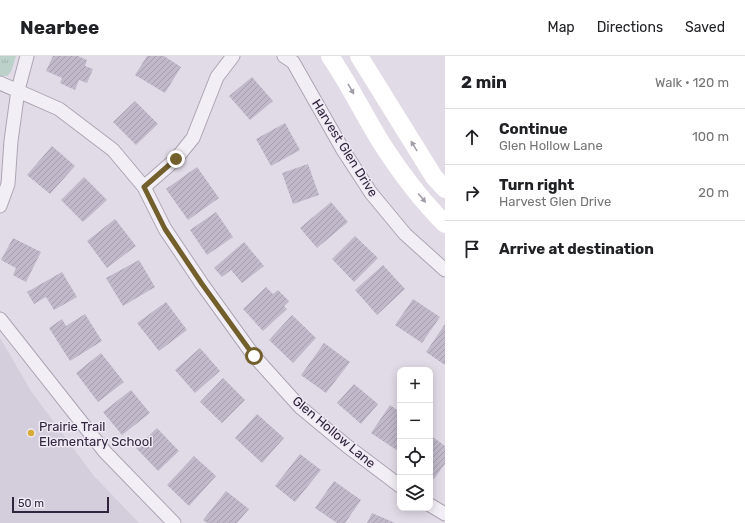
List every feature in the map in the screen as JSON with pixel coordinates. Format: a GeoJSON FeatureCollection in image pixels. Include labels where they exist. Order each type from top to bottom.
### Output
{"type":"FeatureCollection","features":[{"type":"Feature","properties":{"kind":"main road"},"geometry":{"type":"LineString","coordinates":[[330,56],[342,73],[382,144],[410,184],[445,224]]}},
{"type":"Feature","properties":{"kind":"main road"},"geometry":{"type":"LineString","coordinates":[[359,56],[434,177],[445,189]]}},
{"type":"Feature","properties":{"kind":"street"},"geometry":{"type":"LineString","coordinates":[[0,206],[8,184],[11,141],[18,90],[27,56]]}},
{"type":"Feature","properties":{"kind":"street"},"geometry":{"type":"LineString","coordinates":[[144,187],[176,159],[194,138],[217,77],[233,56]]}},
{"type":"Feature","properties":{"kind":"street","name":"Harvest Glen Drive"},"geometry":{"type":"LineString","coordinates":[[284,56],[293,62],[343,150],[371,193],[405,234],[445,270]]}},
{"type":"Feature","properties":{"kind":"street","name":"Glen Hollow Lane"},"geometry":{"type":"LineString","coordinates":[[0,83],[59,109],[113,150],[144,187],[165,229],[202,284],[254,356],[300,407],[347,446],[397,484]]}},
{"type":"Feature","properties":{"kind":"street"},"geometry":{"type":"LineString","coordinates":[[0,319],[105,452],[174,523]]}},
{"type":"Feature","properties":{"kind":"street"},"geometry":{"type":"LineString","coordinates":[[433,507],[445,514]]}},
{"type":"Feature","properties":{"kind":"shaded area","name":"Prairie Trail Elementary School"},"geometry":{"type":"Polygon","coordinates":[[[0,338],[31,391],[93,475],[139,523],[0,523],[0,338]]]}},
{"type":"Feature","properties":{"kind":"green space"},"geometry":{"type":"Polygon","coordinates":[[[0,56],[16,56],[11,72],[7,76],[0,76],[0,56]]]}},
{"type":"Feature","properties":{"kind":"building"},"geometry":{"type":"Polygon","coordinates":[[[53,56],[78,56],[87,60],[85,66],[93,69],[87,83],[79,80],[75,90],[60,83],[62,78],[46,71],[53,56]]]}},
{"type":"Feature","properties":{"kind":"building"},"geometry":{"type":"Polygon","coordinates":[[[147,56],[164,56],[181,67],[165,93],[135,75],[147,56]]]}},
{"type":"Feature","properties":{"kind":"building"},"geometry":{"type":"Polygon","coordinates":[[[252,77],[273,101],[250,120],[229,96],[252,77]]]}},
{"type":"Feature","properties":{"kind":"building"},"geometry":{"type":"Polygon","coordinates":[[[135,101],[158,124],[136,145],[113,122],[135,101]]]}},
{"type":"Feature","properties":{"kind":"building"},"geometry":{"type":"Polygon","coordinates":[[[285,123],[300,150],[271,166],[256,139],[285,123]]]}},
{"type":"Feature","properties":{"kind":"building"},"geometry":{"type":"Polygon","coordinates":[[[52,146],[75,166],[50,194],[27,175],[52,146]]]}},
{"type":"Feature","properties":{"kind":"building"},"geometry":{"type":"Polygon","coordinates":[[[308,164],[319,195],[293,204],[282,173],[308,164]]]}},
{"type":"Feature","properties":{"kind":"building"},"geometry":{"type":"Polygon","coordinates":[[[197,167],[219,198],[188,220],[166,189],[197,167]]]}},
{"type":"Feature","properties":{"kind":"building"},"geometry":{"type":"Polygon","coordinates":[[[84,177],[107,200],[83,222],[61,200],[84,177]]]}},
{"type":"Feature","properties":{"kind":"building"},"geometry":{"type":"Polygon","coordinates":[[[331,202],[348,222],[317,248],[300,228],[331,202]]]}},
{"type":"Feature","properties":{"kind":"building"},"geometry":{"type":"Polygon","coordinates":[[[216,212],[233,237],[207,255],[190,230],[216,212]]]}},
{"type":"Feature","properties":{"kind":"building"},"geometry":{"type":"Polygon","coordinates":[[[115,219],[136,246],[107,268],[87,241],[115,219]]]}},
{"type":"Feature","properties":{"kind":"building"},"geometry":{"type":"Polygon","coordinates":[[[355,236],[378,258],[354,282],[332,259],[355,236]]]}},
{"type":"Feature","properties":{"kind":"building"},"geometry":{"type":"Polygon","coordinates":[[[13,238],[41,252],[26,282],[13,275],[16,268],[1,260],[13,238]]]}},
{"type":"Feature","properties":{"kind":"building"},"geometry":{"type":"Polygon","coordinates":[[[244,242],[264,266],[242,283],[231,270],[222,277],[214,268],[244,242]]]}},
{"type":"Feature","properties":{"kind":"building"},"geometry":{"type":"Polygon","coordinates":[[[139,260],[155,287],[123,306],[106,278],[139,260]]]}},
{"type":"Feature","properties":{"kind":"building"},"geometry":{"type":"Polygon","coordinates":[[[383,265],[405,289],[377,315],[355,290],[383,265]]]}},
{"type":"Feature","properties":{"kind":"building"},"geometry":{"type":"Polygon","coordinates":[[[62,272],[77,297],[54,310],[46,297],[34,304],[27,292],[62,272]]]}},
{"type":"Feature","properties":{"kind":"building"},"geometry":{"type":"Polygon","coordinates":[[[266,287],[273,294],[278,290],[289,301],[284,306],[287,309],[263,331],[243,309],[266,287]]]}},
{"type":"Feature","properties":{"kind":"building"},"geometry":{"type":"Polygon","coordinates":[[[413,299],[440,317],[422,343],[395,325],[413,299]]]}},
{"type":"Feature","properties":{"kind":"building"},"geometry":{"type":"Polygon","coordinates":[[[166,302],[187,330],[159,351],[137,323],[166,302]]]}},
{"type":"Feature","properties":{"kind":"building"},"geometry":{"type":"Polygon","coordinates":[[[85,314],[102,341],[70,361],[49,328],[62,319],[66,326],[85,314]]]}},
{"type":"Feature","properties":{"kind":"building"},"geometry":{"type":"Polygon","coordinates":[[[292,315],[316,338],[293,363],[269,340],[292,315]]]}},
{"type":"Feature","properties":{"kind":"building"},"geometry":{"type":"Polygon","coordinates":[[[445,324],[445,365],[426,352],[445,324]]]}},
{"type":"Feature","properties":{"kind":"building"},"geometry":{"type":"Polygon","coordinates":[[[324,343],[350,362],[326,393],[301,375],[324,343]]]}},
{"type":"Feature","properties":{"kind":"building"},"geometry":{"type":"Polygon","coordinates":[[[200,348],[220,371],[195,393],[175,370],[200,348]]]}},
{"type":"Feature","properties":{"kind":"building"},"geometry":{"type":"Polygon","coordinates":[[[101,353],[124,382],[98,402],[76,373],[101,353]]]}},
{"type":"Feature","properties":{"kind":"building"},"geometry":{"type":"Polygon","coordinates":[[[223,378],[245,400],[222,423],[200,402],[223,378]]]}},
{"type":"Feature","properties":{"kind":"building"},"geometry":{"type":"Polygon","coordinates":[[[354,384],[378,404],[361,424],[337,403],[354,384]]]}},
{"type":"Feature","properties":{"kind":"building"},"geometry":{"type":"Polygon","coordinates":[[[131,390],[150,413],[122,435],[103,412],[131,390]]]}},
{"type":"Feature","properties":{"kind":"building"},"geometry":{"type":"Polygon","coordinates":[[[390,405],[397,410],[397,450],[371,433],[390,405]]]}},
{"type":"Feature","properties":{"kind":"building"},"geometry":{"type":"Polygon","coordinates":[[[257,414],[284,438],[262,463],[235,438],[257,414]]]}},
{"type":"Feature","properties":{"kind":"building"},"geometry":{"type":"Polygon","coordinates":[[[157,428],[179,451],[158,471],[136,448],[157,428]]]}},
{"type":"Feature","properties":{"kind":"building"},"geometry":{"type":"Polygon","coordinates":[[[433,437],[445,446],[445,464],[434,479],[433,437]]]}},
{"type":"Feature","properties":{"kind":"building"},"geometry":{"type":"Polygon","coordinates":[[[300,454],[321,470],[295,502],[275,486],[300,454]]]}},
{"type":"Feature","properties":{"kind":"building"},"geometry":{"type":"Polygon","coordinates":[[[194,456],[216,476],[189,506],[167,485],[194,456]]]}},
{"type":"Feature","properties":{"kind":"building"},"geometry":{"type":"Polygon","coordinates":[[[334,481],[361,500],[345,523],[337,523],[315,508],[334,481]]]}},
{"type":"Feature","properties":{"kind":"building"},"geometry":{"type":"Polygon","coordinates":[[[226,491],[249,509],[237,523],[207,523],[203,520],[226,491]]]}},
{"type":"Feature","properties":{"kind":"building"},"geometry":{"type":"Polygon","coordinates":[[[372,513],[395,523],[367,523],[372,513]]]}},
{"type":"Feature","properties":{"kind":"place","name":"Prairie Trail Elementary School"},"geometry":{"type":"Point","coordinates":[31,433]}},
{"type":"Feature","properties":{"kind":"route"},"geometry":{"type":"LineString","coordinates":[[176,159],[144,187],[165,229],[202,284],[254,356]]}}]}
